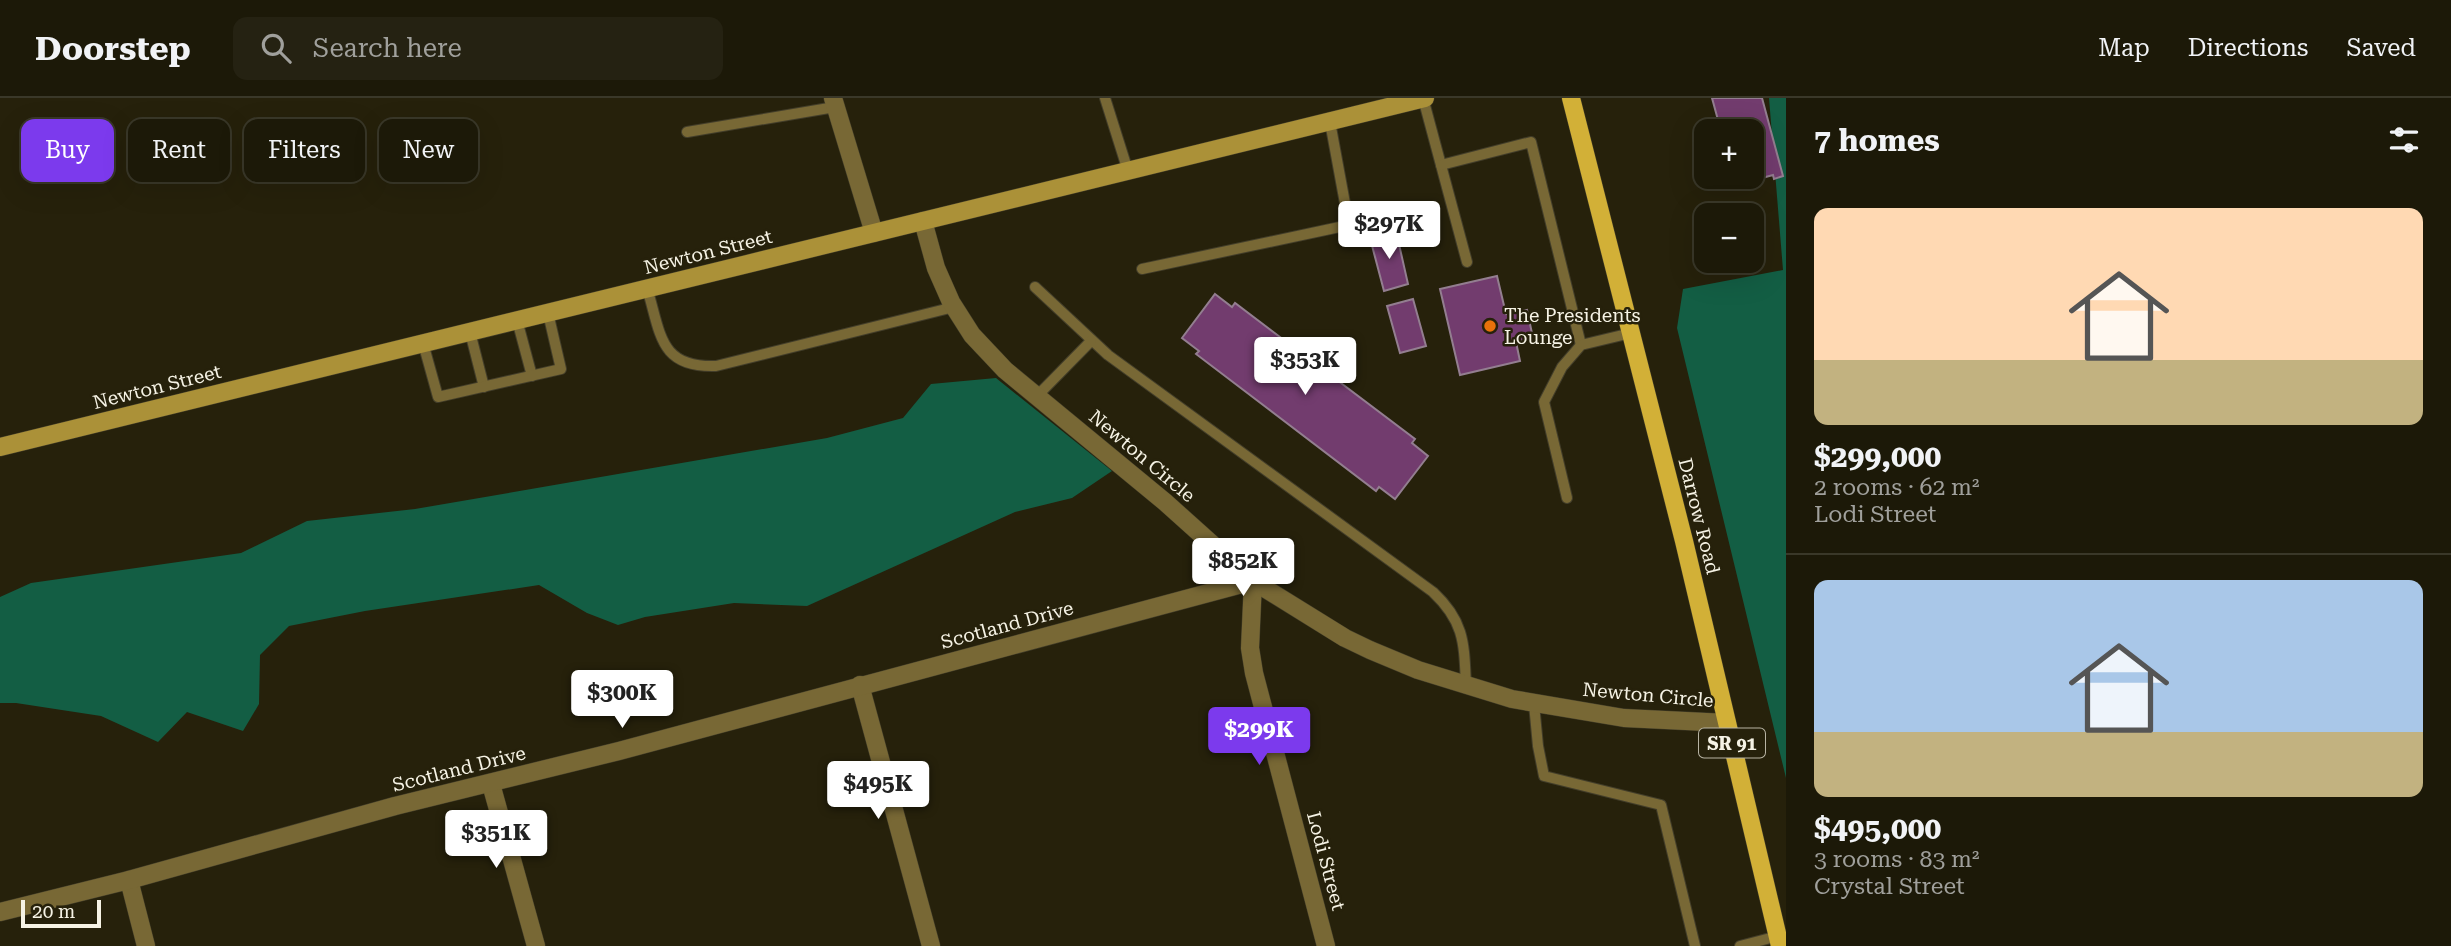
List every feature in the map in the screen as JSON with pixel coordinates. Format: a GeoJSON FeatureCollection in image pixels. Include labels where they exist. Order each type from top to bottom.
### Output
{"type":"FeatureCollection","features":[{"type":"Feature","properties":{"kind":"main road","name":"Darrow Road"},"geometry":{"type":"LineString","coordinates":[[1571,98],[1684,541],[1779,941]]}},
{"type":"Feature","properties":{"kind":"street","name":"Newton Street"},"geometry":{"type":"LineString","coordinates":[[0,447],[1416,99]]}},
{"type":"Feature","properties":{"kind":"street"},"geometry":{"type":"LineString","coordinates":[[834,102],[874,233]]}},
{"type":"Feature","properties":{"kind":"street","name":"Newton Circle"},"geometry":{"type":"LineString","coordinates":[[923,221],[936,268],[954,307],[972,335],[1005,370],[1165,502],[1252,581],[1345,638],[1418,670],[1466,685],[1534,704],[1625,718],[1727,723]]}},
{"type":"Feature","properties":{"kind":"street","name":"Scotland Drive"},"geometry":{"type":"LineString","coordinates":[[0,912],[1252,581]]}},
{"type":"Feature","properties":{"kind":"street","name":"Lodi Street"},"geometry":{"type":"LineString","coordinates":[[1252,581],[1250,648],[1254,673],[1326,946]]}},
{"type":"Feature","properties":{"kind":"street"},"geometry":{"type":"LineString","coordinates":[[860,685],[931,946]]}},
{"type":"Feature","properties":{"kind":"street"},"geometry":{"type":"LineString","coordinates":[[491,784],[536,946]]}},
{"type":"Feature","properties":{"kind":"street"},"geometry":{"type":"LineString","coordinates":[[129,880],[146,946]]}},
{"type":"Feature","properties":{"kind":"lane"},"geometry":{"type":"LineString","coordinates":[[1105,98],[1128,171]]}},
{"type":"Feature","properties":{"kind":"lane"},"geometry":{"type":"LineString","coordinates":[[1416,99],[1441,165],[1467,262]]}},
{"type":"Feature","properties":{"kind":"lane"},"geometry":{"type":"LineString","coordinates":[[687,132],[834,102]]}},
{"type":"Feature","properties":{"kind":"lane"},"geometry":{"type":"LineString","coordinates":[[1142,269],[1349,225],[1330,122]]}},
{"type":"Feature","properties":{"kind":"lane"},"geometry":{"type":"LineString","coordinates":[[1441,165],[1531,142],[1581,345]]}},
{"type":"Feature","properties":{"kind":"lane"},"geometry":{"type":"LineString","coordinates":[[1035,287],[1091,341],[1433,592],[1449,607],[1460,626],[1464,641],[1466,685]]}},
{"type":"Feature","properties":{"kind":"lane"},"geometry":{"type":"LineString","coordinates":[[648,288],[663,341],[671,354],[695,367],[716,366],[954,307]]}},
{"type":"Feature","properties":{"kind":"lane"},"geometry":{"type":"LineString","coordinates":[[424,343],[438,397],[561,369],[548,313]]}},
{"type":"Feature","properties":{"kind":"lane"},"geometry":{"type":"LineString","coordinates":[[517,320],[532,376]]}},
{"type":"Feature","properties":{"kind":"lane"},"geometry":{"type":"LineString","coordinates":[[470,332],[484,387]]}},
{"type":"Feature","properties":{"kind":"lane"},"geometry":{"type":"LineString","coordinates":[[1567,498],[1544,402],[1562,367],[1581,345],[1631,333]]}},
{"type":"Feature","properties":{"kind":"lane"},"geometry":{"type":"LineString","coordinates":[[1037,396],[1091,341]]}},
{"type":"Feature","properties":{"kind":"lane"},"geometry":{"type":"LineString","coordinates":[[1534,704],[1544,776],[1661,805],[1695,946]]}},
{"type":"Feature","properties":{"kind":"lane"},"geometry":{"type":"LineString","coordinates":[[1740,946],[1779,941]]}},
{"type":"Feature","properties":{"kind":"green space"},"geometry":{"type":"Polygon","coordinates":[[[1769,98],[1786,98],[1786,778],[1677,328],[1683,289],[1783,270],[1769,98]]]}},
{"type":"Feature","properties":{"kind":"green space"},"geometry":{"type":"Polygon","coordinates":[[[996,378],[1112,471],[1072,498],[1015,512],[807,606],[734,603],[645,617],[618,625],[587,613],[539,585],[365,611],[289,626],[260,655],[259,704],[243,731],[187,712],[158,742],[101,716],[0,703],[0,597],[31,583],[241,553],[307,521],[415,509],[827,438],[903,418],[931,384],[996,378]]]}},
{"type":"Feature","properties":{"kind":"building"},"geometry":{"type":"Polygon","coordinates":[[[1712,98],[1762,98],[1783,176],[1774,179],[1773,175],[1764,177],[1764,119],[1718,119],[1712,98]]]}},
{"type":"Feature","properties":{"kind":"building"},"geometry":{"type":"Polygon","coordinates":[[[1396,231],[1408,284],[1384,291],[1370,238],[1396,231]]]}},
{"type":"Feature","properties":{"kind":"building","name":"The Presidents Lounge"},"geometry":{"type":"Polygon","coordinates":[[[1497,276],[1506,314],[1527,310],[1533,338],[1516,342],[1520,361],[1460,375],[1440,289],[1497,276]]]}},
{"type":"Feature","properties":{"kind":"building"},"geometry":{"type":"Polygon","coordinates":[[[1215,294],[1232,307],[1235,303],[1415,439],[1412,443],[1428,456],[1395,499],[1379,487],[1376,491],[1196,354],[1199,351],[1182,338],[1215,294]]]}},
{"type":"Feature","properties":{"kind":"building"},"geometry":{"type":"Polygon","coordinates":[[[1413,299],[1426,346],[1400,353],[1387,306],[1413,299]]]}},
{"type":"Feature","properties":{"kind":"place","name":"The Presidents Lounge"},"geometry":{"type":"Point","coordinates":[1490,326]}}]}
